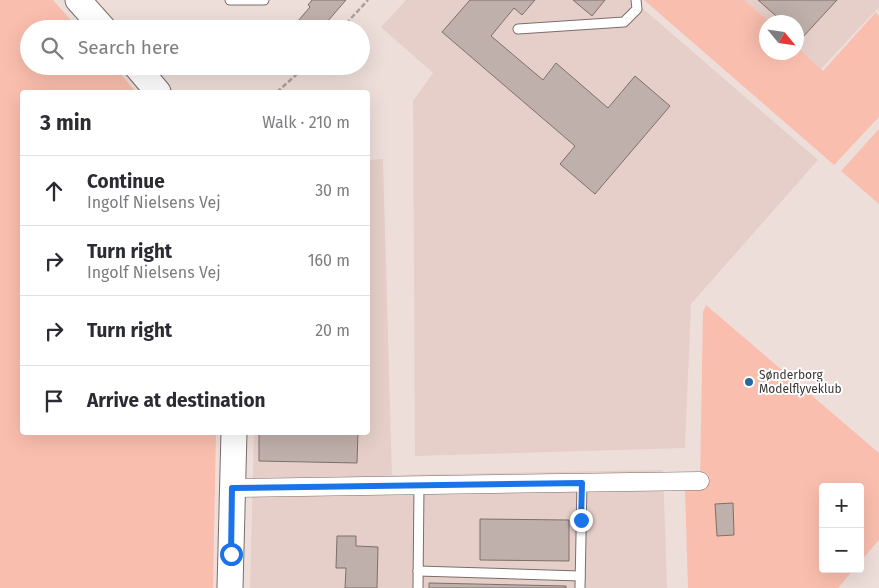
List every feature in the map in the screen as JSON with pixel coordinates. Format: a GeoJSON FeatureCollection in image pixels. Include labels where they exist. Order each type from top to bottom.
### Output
{"type":"FeatureCollection","features":[{"type":"Feature","properties":{"kind":"street"},"geometry":{"type":"LineString","coordinates":[[78,0],[96,20]]}},
{"type":"Feature","properties":{"kind":"street"},"geometry":{"type":"LineString","coordinates":[[144,75],[156,90]]}},
{"type":"Feature","properties":{"kind":"street"},"geometry":{"type":"LineString","coordinates":[[230,588],[234,435]]}},
{"type":"Feature","properties":{"kind":"street"},"geometry":{"type":"LineString","coordinates":[[232,488],[700,481]]}},
{"type":"Feature","properties":{"kind":"lane"},"geometry":{"type":"LineString","coordinates":[[230,0],[264,0]]}},
{"type":"Feature","properties":{"kind":"lane"},"geometry":{"type":"LineString","coordinates":[[518,30],[624,22],[636,9],[636,0]]}},
{"type":"Feature","properties":{"kind":"lane"},"geometry":{"type":"LineString","coordinates":[[580,588],[582,483]]}},
{"type":"Feature","properties":{"kind":"lane"},"geometry":{"type":"LineString","coordinates":[[418,588],[419,485]]}},
{"type":"Feature","properties":{"kind":"lane"},"geometry":{"type":"LineString","coordinates":[[418,571],[580,576]]}},
{"type":"Feature","properties":{"kind":"path"},"geometry":{"type":"LineString","coordinates":[[349,20],[368,0]]}},
{"type":"Feature","properties":{"kind":"path"},"geometry":{"type":"LineString","coordinates":[[279,90],[296,75]]}},
{"type":"Feature","properties":{"kind":"shaded area"},"geometry":{"type":"Polygon","coordinates":[[[0,0],[53,0],[71,20],[20,20],[20,75],[122,75],[134,90],[20,90],[20,435],[216,435],[213,588],[0,588],[0,0]]]}},
{"type":"Feature","properties":{"kind":"shaded area"},"geometry":{"type":"Polygon","coordinates":[[[406,0],[633,0],[818,160],[691,304],[685,448],[415,456],[413,101],[433,73],[381,27],[406,0]]]}},
{"type":"Feature","properties":{"kind":"shaded area"},"geometry":{"type":"Polygon","coordinates":[[[644,0],[744,0],[761,15],[759,15],[759,60],[804,60],[804,53],[823,71],[876,12],[879,17],[879,117],[834,165],[644,0]]]}},
{"type":"Feature","properties":{"kind":"shaded area"},"geometry":{"type":"Polygon","coordinates":[[[742,0],[879,0],[879,10],[877,9],[819,71],[804,57],[804,15],[759,16],[742,0]]]}},
{"type":"Feature","properties":{"kind":"shaded area"},"geometry":{"type":"Polygon","coordinates":[[[879,129],[879,204],[841,171],[879,129]]]}},
{"type":"Feature","properties":{"kind":"shaded area"},"geometry":{"type":"Polygon","coordinates":[[[383,159],[392,475],[663,470],[667,588],[250,588],[254,435],[370,435],[370,160],[383,159]]]}},
{"type":"Feature","properties":{"kind":"shaded area","name":"Sønderborg Modelflyveklub"},"geometry":{"type":"Polygon","coordinates":[[[706,305],[879,453],[879,540],[864,557],[864,483],[819,483],[819,573],[851,573],[838,588],[688,588],[685,491],[699,489],[700,481],[703,312],[706,305]]]}},
{"type":"Feature","properties":{"kind":"building"},"geometry":{"type":"Polygon","coordinates":[[[312,0],[346,0],[329,20],[299,20],[310,7],[308,5],[312,0]]]}},
{"type":"Feature","properties":{"kind":"building"},"geometry":{"type":"Polygon","coordinates":[[[470,0],[535,0],[522,15],[514,8],[491,36],[543,80],[556,63],[608,108],[635,76],[670,106],[595,194],[560,164],[575,146],[442,32],[470,0]]]}},
{"type":"Feature","properties":{"kind":"building"},"geometry":{"type":"Polygon","coordinates":[[[573,0],[605,0],[592,16],[573,0]]]}},
{"type":"Feature","properties":{"kind":"building"},"geometry":{"type":"Polygon","coordinates":[[[758,0],[837,0],[804,36],[804,15],[775,15],[758,0]]]}},
{"type":"Feature","properties":{"kind":"building"},"geometry":{"type":"Polygon","coordinates":[[[259,435],[358,435],[357,463],[259,461],[259,435]]]}},
{"type":"Feature","properties":{"kind":"building"},"geometry":{"type":"Polygon","coordinates":[[[733,503],[734,535],[717,536],[715,504],[733,503]]]}},
{"type":"Feature","properties":{"kind":"building"},"geometry":{"type":"Polygon","coordinates":[[[480,519],[569,520],[569,561],[480,560],[480,519]]]}},
{"type":"Feature","properties":{"kind":"building"},"geometry":{"type":"Polygon","coordinates":[[[337,536],[356,536],[356,546],[378,547],[377,588],[345,588],[346,568],[336,568],[337,536]]]}},
{"type":"Feature","properties":{"kind":"building"},"geometry":{"type":"Polygon","coordinates":[[[429,583],[566,586],[566,588],[429,588],[429,583]]]}},
{"type":"Feature","properties":{"kind":"place","name":"Sønderborg Modelflyveklub"},"geometry":{"type":"Point","coordinates":[749,382]}},
{"type":"Feature","properties":{"kind":"route"},"geometry":{"type":"LineString","coordinates":[[231,554],[232,488],[582,483],[581,520]]}}]}
